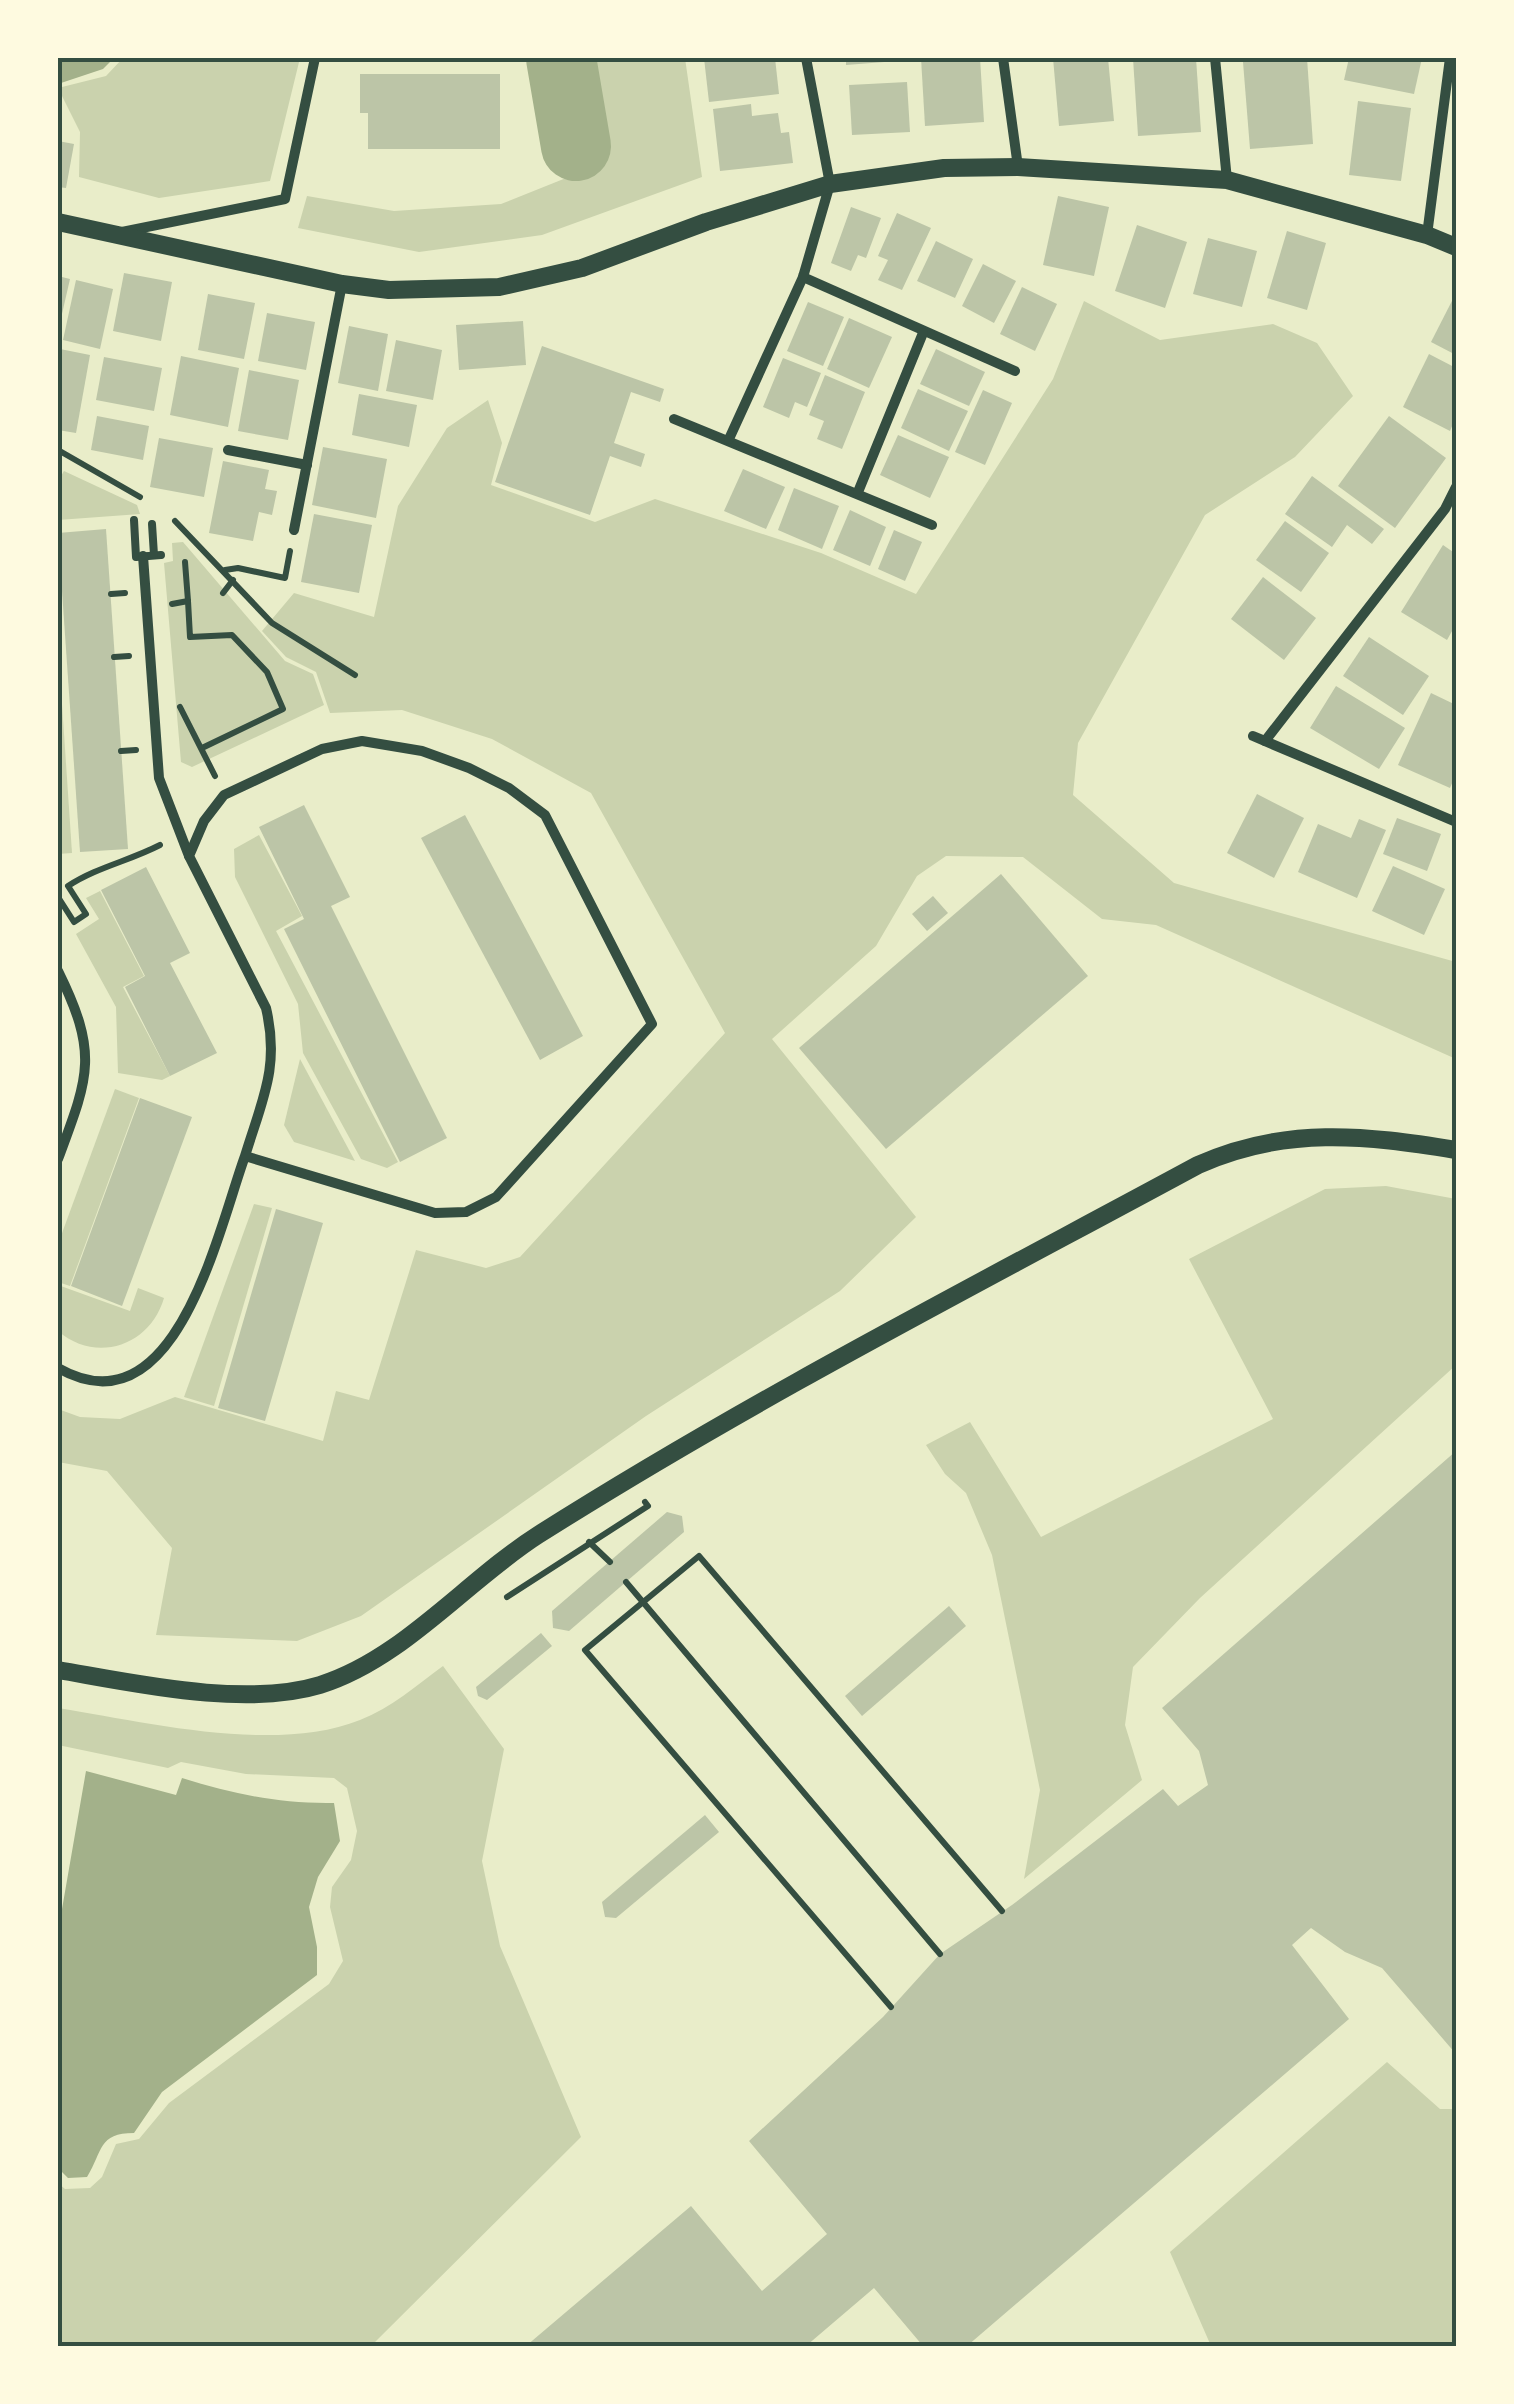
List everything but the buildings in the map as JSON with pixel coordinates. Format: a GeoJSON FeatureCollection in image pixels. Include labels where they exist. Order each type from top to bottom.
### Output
{"type":"FeatureCollection","features":[{"type":"Feature","properties":{"kind":"street"},"geometry":{"type":"LineString","coordinates":[[112,234],[285,199],[315,58]]}},
{"type":"Feature","properties":{"kind":"street"},"geometry":{"type":"LineString","coordinates":[[729,439],[803,277],[830,184],[806,58]]}},
{"type":"Feature","properties":{"kind":"street"},"geometry":{"type":"LineString","coordinates":[[1003,58],[1018,167]]}},
{"type":"Feature","properties":{"kind":"street"},"geometry":{"type":"LineString","coordinates":[[1215,58],[1226,180]]}},
{"type":"Feature","properties":{"kind":"street"},"geometry":{"type":"LineString","coordinates":[[1427,235],[1450,58]]}},
{"type":"Feature","properties":{"kind":"street"},"geometry":{"type":"LineString","coordinates":[[58,222],[342,284],[389,290],[499,286],[582,268],[706,222],[830,184],[944,168],[1018,167],[1226,180],[1427,235],[1456,247]]}},
{"type":"Feature","properties":{"kind":"street"},"geometry":{"type":"LineString","coordinates":[[803,277],[1015,371]]}},
{"type":"Feature","properties":{"kind":"street"},"geometry":{"type":"LineString","coordinates":[[294,530],[342,284]]}},
{"type":"Feature","properties":{"kind":"street"},"geometry":{"type":"LineString","coordinates":[[858,492],[923,333]]}},
{"type":"Feature","properties":{"kind":"street"},"geometry":{"type":"LineString","coordinates":[[674,419],[932,525]]}},
{"type":"Feature","properties":{"kind":"street"},"geometry":{"type":"LineString","coordinates":[[228,450],[307,465]]}},
{"type":"Feature","properties":{"kind":"street"},"geometry":{"type":"LineString","coordinates":[[1265,741],[1445,509],[1456,486]]}},
{"type":"Feature","properties":{"kind":"street"},"geometry":{"type":"LineString","coordinates":[[1445,509],[1456,516]]}},
{"type":"Feature","properties":{"kind":"street"},"geometry":{"type":"LineString","coordinates":[[58,1368],[80,1377],[115,1378],[148,1366],[162,1354],[186,1317],[245,1156],[274,1060],[266,1008],[176,832],[159,778],[153,555]]}},
{"type":"Feature","properties":{"kind":"street"},"geometry":{"type":"LineString","coordinates":[[1253,736],[1456,822]]}},
{"type":"Feature","properties":{"kind":"street"},"geometry":{"type":"LineString","coordinates":[[189,856],[204,821],[224,795],[322,749],[362,741],[422,751],[509,788],[546,815],[652,1024],[496,1196],[479,1208],[435,1213],[245,1156]]}},
{"type":"Feature","properties":{"kind":"street"},"geometry":{"type":"LineString","coordinates":[[58,971],[81,1018],[86,1054],[86,1085],[58,1160]]}},
{"type":"Feature","properties":{"kind":"street"},"geometry":{"type":"LineString","coordinates":[[58,1670],[160,1686],[234,1691],[298,1690],[336,1679],[393,1646],[493,1566],[567,1518],[858,1346],[1198,1165],[1248,1146],[1317,1135],[1382,1137],[1456,1150]]}},
{"type":"Feature","properties":{"kind":"lane"},"geometry":{"type":"LineString","coordinates":[[134,520],[136,556],[153,555],[152,524]]}},
{"type":"Feature","properties":{"kind":"path"},"geometry":{"type":"LineString","coordinates":[[58,450],[152,504]]}},
{"type":"Feature","properties":{"kind":"path"},"geometry":{"type":"LineString","coordinates":[[164,511],[272,624],[354,675]]}},
{"type":"Feature","properties":{"kind":"path"},"geometry":{"type":"LineString","coordinates":[[224,570],[238,568],[285,578],[294,530]]}},
{"type":"Feature","properties":{"kind":"path"},"geometry":{"type":"LineString","coordinates":[[174,554],[184,553],[190,637],[232,635],[267,672],[283,709],[202,748]]}},
{"type":"Feature","properties":{"kind":"path"},"geometry":{"type":"LineString","coordinates":[[223,593],[233,580]]}},
{"type":"Feature","properties":{"kind":"path"},"geometry":{"type":"LineString","coordinates":[[172,602],[188,601]]}},
{"type":"Feature","properties":{"kind":"path"},"geometry":{"type":"LineString","coordinates":[[179,705],[224,795]]}},
{"type":"Feature","properties":{"kind":"path"},"geometry":{"type":"LineString","coordinates":[[58,896],[74,922],[86,914],[68,886],[96,868],[119,866],[176,832]]}},
{"type":"Feature","properties":{"kind":"path"},"geometry":{"type":"LineString","coordinates":[[610,1562],[589,1542],[648,1506]]}},
{"type":"Feature","properties":{"kind":"path"},"geometry":{"type":"LineString","coordinates":[[891,2007],[586,1650],[699,1556],[1002,1911]]}},
{"type":"Feature","properties":{"kind":"path"},"geometry":{"type":"LineString","coordinates":[[626,1582],[940,1954]]}},
{"type":"Feature","properties":{"kind":"shaded area"},"geometry":{"type":"Polygon","coordinates":[[[58,58],[114,58],[103,69],[58,84],[58,58]]]}},
{"type":"Feature","properties":{"kind":"shaded area"},"geometry":{"type":"Polygon","coordinates":[[[123,58],[300,58],[270,181],[159,198],[79,177],[80,132],[58,88],[106,76],[123,58]]]}},
{"type":"Feature","properties":{"kind":"shaded area"},"geometry":{"type":"Polygon","coordinates":[[[571,58],[685,58],[702,177],[542,235],[419,252],[298,228],[307,196],[394,211],[501,204],[576,174],[584,149],[571,58]]]}},
{"type":"Feature","properties":{"kind":"shaded area"},"geometry":{"type":"Polygon","coordinates":[[[1084,301],[1160,340],[1273,324],[1317,343],[1353,396],[1295,457],[1205,515],[1078,743],[1073,795],[1174,883],[1456,962],[1456,1059],[1156,925],[1102,919],[1023,857],[946,856],[917,876],[876,946],[772,1039],[916,1217],[840,1291],[646,1416],[361,1616],[297,1641],[156,1635],[172,1548],[107,1471],[58,1462],[58,1409],[80,1417],[120,1419],[175,1397],[323,1441],[336,1391],[369,1400],[416,1250],[486,1268],[520,1257],[725,1033],[591,793],[492,739],[402,710],[330,713],[316,672],[286,657],[262,631],[294,593],[374,617],[398,506],[447,428],[488,400],[502,443],[491,485],[595,522],[655,499],[821,553],[916,594],[1053,379],[1084,301]]]}},
{"type":"Feature","properties":{"kind":"shaded area"},"geometry":{"type":"Polygon","coordinates":[[[64,471],[137,505],[140,514],[58,520],[58,481],[64,471]]]}},
{"type":"Feature","properties":{"kind":"shaded area"},"geometry":{"type":"Polygon","coordinates":[[[183,542],[285,661],[313,674],[324,705],[192,767],[181,762],[164,563],[173,561],[172,543],[183,542]]]}},
{"type":"Feature","properties":{"kind":"shaded area"},"geometry":{"type":"Polygon","coordinates":[[[58,644],[72,853],[58,854],[58,644]]]}},
{"type":"Feature","properties":{"kind":"shaded area"},"geometry":{"type":"Polygon","coordinates":[[[259,835],[302,916],[276,931],[398,1162],[387,1168],[361,1159],[303,1053],[298,1004],[235,877],[234,849],[259,835]]]}},
{"type":"Feature","properties":{"kind":"shaded area"},"geometry":{"type":"Polygon","coordinates":[[[100,891],[144,976],[123,987],[170,1076],[162,1080],[118,1073],[116,1007],[76,934],[99,919],[86,898],[100,891]]]}},
{"type":"Feature","properties":{"kind":"shaded area"},"geometry":{"type":"Polygon","coordinates":[[[300,1059],[355,1161],[294,1142],[284,1125],[300,1059]]]}},
{"type":"Feature","properties":{"kind":"shaded area"},"geometry":{"type":"Polygon","coordinates":[[[115,1089],[139,1098],[70,1286],[58,1282],[58,1244],[115,1089]]]}},
{"type":"Feature","properties":{"kind":"shaded area"},"geometry":{"type":"Polygon","coordinates":[[[1386,1186],[1456,1199],[1456,1365],[1200,1598],[1133,1667],[1125,1725],[1142,1780],[1024,1879],[1040,1790],[992,1555],[966,1493],[945,1474],[926,1445],[970,1422],[1041,1537],[1273,1419],[1189,1259],[1325,1189],[1386,1186]]]}},
{"type":"Feature","properties":{"kind":"shaded area"},"geometry":{"type":"Polygon","coordinates":[[[254,1204],[272,1208],[214,1406],[184,1397],[254,1204]]]}},
{"type":"Feature","properties":{"kind":"shaded area"},"geometry":{"type":"Polygon","coordinates":[[[58,1285],[130,1311],[138,1288],[164,1298],[157,1315],[134,1338],[105,1348],[89,1347],[58,1331],[58,1285]]]}},
{"type":"Feature","properties":{"kind":"shaded area"},"geometry":{"type":"Polygon","coordinates":[[[443,1666],[504,1749],[482,1861],[500,1946],[581,2137],[371,2346],[58,2346],[58,2183],[65,2189],[90,2188],[102,2177],[116,2144],[139,2139],[169,2103],[329,1984],[343,1961],[330,1907],[332,1887],[351,1860],[357,1831],[347,1788],[334,1778],[246,1774],[181,1762],[168,1768],[58,1745],[58,1708],[210,1732],[250,1735],[326,1730],[371,1715],[443,1666]]]}},
{"type":"Feature","properties":{"kind":"shaded area"},"geometry":{"type":"Polygon","coordinates":[[[86,1771],[176,1795],[182,1778],[257,1797],[334,1803],[340,1841],[318,1877],[309,1907],[317,1947],[317,1975],[162,2092],[134,2133],[108,2140],[87,2177],[68,2178],[58,2168],[58,1932],[86,1771]]]}},
{"type":"Feature","properties":{"kind":"shaded area"},"geometry":{"type":"Polygon","coordinates":[[[1387,2062],[1440,2109],[1456,2109],[1456,2346],[1211,2346],[1170,2252],[1387,2062]]]}},
{"type":"Feature","properties":{"kind":"waterway"},"geometry":{"type":"LineString","coordinates":[[561,58],[576,146]]}}]}
